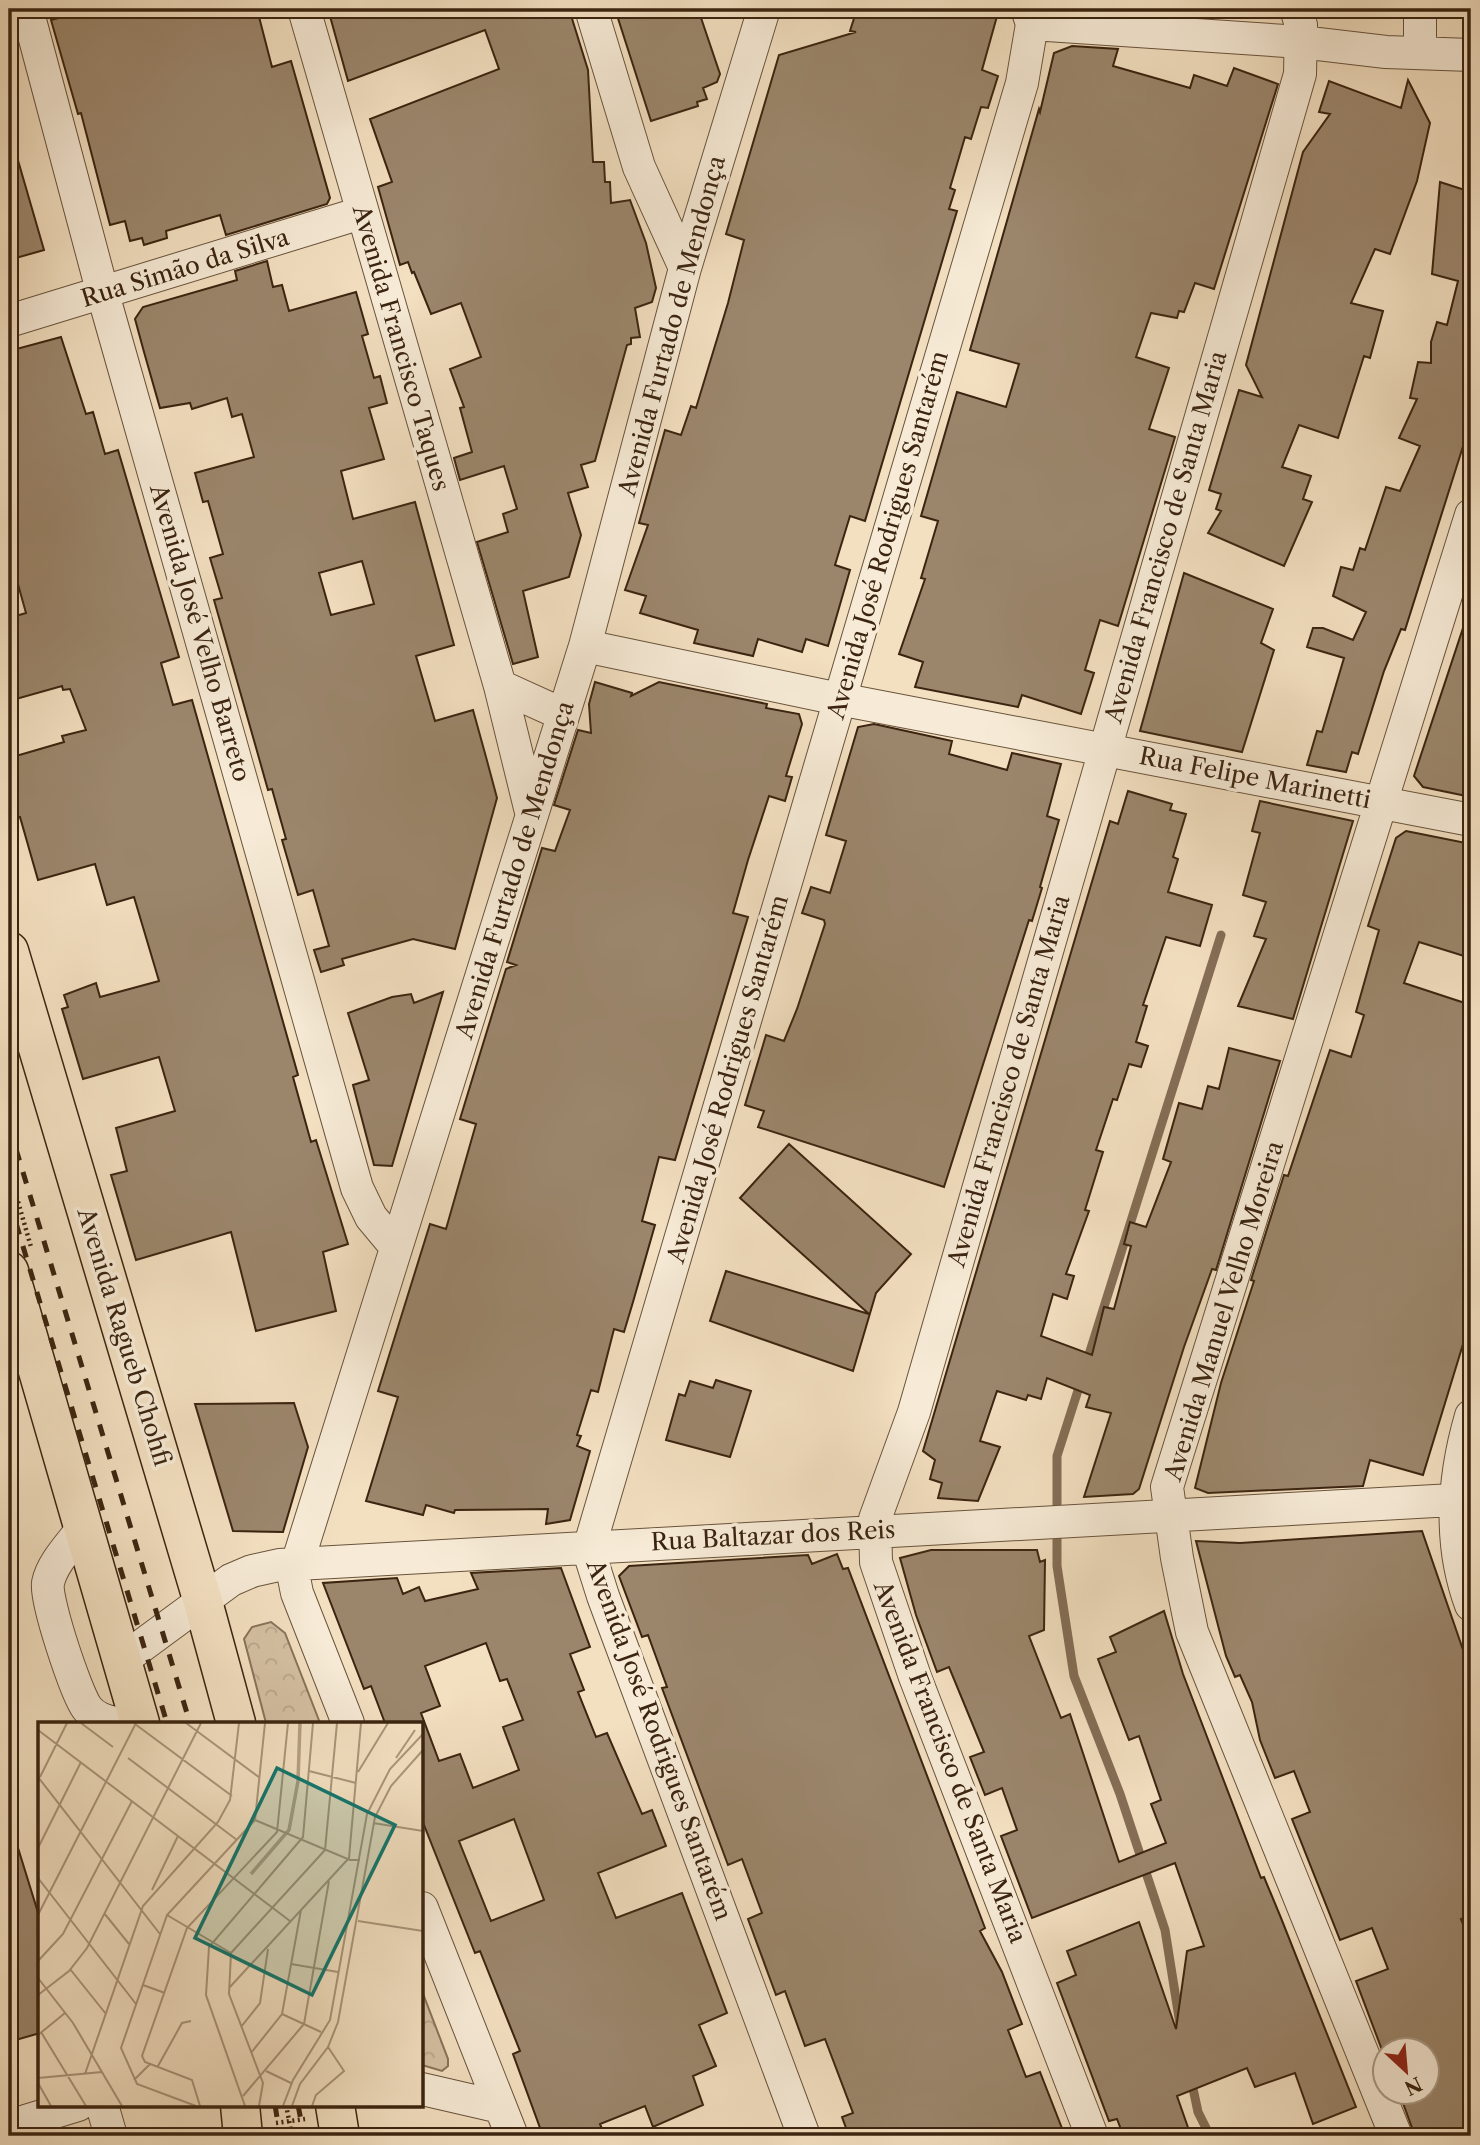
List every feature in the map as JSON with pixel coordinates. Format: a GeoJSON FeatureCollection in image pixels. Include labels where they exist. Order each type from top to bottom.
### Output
{"type":"FeatureCollection","features":[{"type":"Feature","properties":{"kind":"highway","name":"Avenida Ragueb Chohfi"},"geometry":{"type":"LineString","coordinates":[[9,951],[203,1602],[236,1722]]}},
{"type":"Feature","properties":{"kind":"highway"},"geometry":{"type":"LineString","coordinates":[[9,1271],[140,1722]]}},
{"type":"Feature","properties":{"kind":"street","name":"Avenida José Velho Barreto"},"geometry":{"type":"LineString","coordinates":[[27,9],[103,294],[357,1188],[371,1217],[396,1247]]}},
{"type":"Feature","properties":{"kind":"street","name":"Avenida Francisco Taques"},"geometry":{"type":"LineString","coordinates":[[304,9],[500,686],[531,813]]}},
{"type":"Feature","properties":{"kind":"street"},"geometry":{"type":"LineString","coordinates":[[591,9],[639,167],[685,268]]}},
{"type":"Feature","properties":{"kind":"street","name":"Avenida Furtado de Mendonça"},"geometry":{"type":"LineString","coordinates":[[348,1722],[297,1593],[294,1578],[297,1564],[585,646],[685,268],[764,9]]}},
{"type":"Feature","properties":{"kind":"street","name":"Avenida Francisco de Santa Maria"},"geometry":{"type":"LineString","coordinates":[[1092,2136],[915,1677],[876,1562],[875,1519],[914,1412],[1104,748],[1155,585],[1300,74],[1301,42],[1296,9]]}},
{"type":"Feature","properties":{"kind":"street"},"geometry":{"type":"LineString","coordinates":[[1420,9],[1420,51]]}},
{"type":"Feature","properties":{"kind":"street"},"geometry":{"type":"LineString","coordinates":[[1030,16],[1387,52],[1420,51],[1471,55]]}},
{"type":"Feature","properties":{"kind":"street","name":"Avenida José Rodrigues Santarém"},"geometry":{"type":"LineString","coordinates":[[804,2136],[603,1596],[591,1558],[590,1545],[1022,83],[1030,16]]}},
{"type":"Feature","properties":{"kind":"street","name":"Rua Simão da Silva"},"geometry":{"type":"LineString","coordinates":[[9,320],[103,294],[361,213]]}},
{"type":"Feature","properties":{"kind":"street","name":"Avenida Manuel Velho Moreira"},"geometry":{"type":"LineString","coordinates":[[1396,2136],[1192,1632],[1167,1487],[1383,803],[1471,514]]}},
{"type":"Feature","properties":{"kind":"street","name":"Rua Felipe Marinetti"},"geometry":{"type":"LineString","coordinates":[[585,646],[839,699],[1471,820]]}},
{"type":"Feature","properties":{"kind":"street"},"geometry":{"type":"LineString","coordinates":[[500,686],[553,710],[565,708]]}},
{"type":"Feature","properties":{"kind":"street"},"geometry":{"type":"LineString","coordinates":[[1471,1416],[1459,1456],[1453,1500],[1458,1545],[1471,1605]]}},
{"type":"Feature","properties":{"kind":"street","name":"Rua Baltazar dos Reis"},"geometry":{"type":"LineString","coordinates":[[121,1661],[232,1580],[252,1571],[297,1564],[590,1545],[1453,1500]]}},
{"type":"Feature","properties":{"kind":"street"},"geometry":{"type":"LineString","coordinates":[[83,1528],[58,1562],[48,1583],[50,1605],[78,1693],[88,1710],[113,1722]]}},
{"type":"Feature","properties":{"kind":"street"},"geometry":{"type":"LineString","coordinates":[[424,1913],[512,2136]]}},
{"type":"Feature","properties":{"kind":"street"},"geometry":{"type":"LineString","coordinates":[[424,2089],[500,2107]]}},
{"type":"Feature","properties":{"kind":"street"},"geometry":{"type":"LineString","coordinates":[[9,2126],[75,2106]]}},
{"type":"Feature","properties":{"kind":"street"},"geometry":{"type":"LineString","coordinates":[[102,2106],[111,2136]]}},
{"type":"Feature","properties":{"kind":"path"},"geometry":{"type":"LineString","coordinates":[[286,2106],[292,2136]]}},
{"type":"Feature","properties":{"kind":"path"},"geometry":{"type":"LineString","coordinates":[[242,2123],[303,2118],[338,2121]]}},
{"type":"Feature","properties":{"kind":"green space"},"geometry":{"type":"Polygon","coordinates":[[[271,1622],[285,1633],[320,1722],[266,1722],[244,1639],[252,1627],[271,1622]]]}},
{"type":"Feature","properties":{"kind":"green space"},"geometry":{"type":"Polygon","coordinates":[[[424,1996],[448,2059],[448,2066],[442,2071],[424,2066],[424,1996]]]}},
{"type":"Feature","properties":{"kind":"building"},"geometry":{"type":"Polygon","coordinates":[[[92,9],[257,9],[272,67],[291,61],[330,198],[327,204],[226,235],[220,215],[166,231],[167,238],[144,245],[142,238],[130,241],[125,221],[110,225],[81,113],[78,114],[51,20],[92,9]]]}},
{"type":"Feature","properties":{"kind":"building"},"geometry":{"type":"Polygon","coordinates":[[[328,9],[569,9],[588,70],[593,162],[604,162],[605,182],[610,182],[611,203],[630,200],[646,243],[656,288],[652,302],[635,308],[640,337],[631,338],[631,344],[627,345],[595,461],[581,465],[588,487],[568,493],[581,535],[569,577],[523,591],[538,657],[513,664],[477,542],[508,532],[503,514],[517,509],[504,466],[460,480],[454,458],[472,452],[460,408],[464,407],[450,369],[481,357],[461,303],[431,314],[408,262],[400,265],[378,187],[392,182],[370,119],[499,69],[485,30],[348,81],[328,9]]]}},
{"type":"Feature","properties":{"kind":"building"},"geometry":{"type":"Polygon","coordinates":[[[615,9],[698,9],[720,74],[717,82],[703,88],[707,99],[697,102],[698,106],[651,121],[615,9]]]}},
{"type":"Feature","properties":{"kind":"building"},"geometry":{"type":"Polygon","coordinates":[[[857,9],[999,9],[982,70],[998,76],[988,108],[981,107],[971,139],[965,137],[950,188],[955,190],[949,209],[957,211],[865,521],[850,516],[835,565],[850,570],[828,646],[806,639],[802,652],[758,639],[753,656],[694,643],[698,630],[640,613],[646,596],[625,590],[648,525],[639,523],[665,430],[681,435],[691,406],[696,408],[728,303],[744,240],[726,234],[779,55],[856,32],[850,31],[857,9]]]}},
{"type":"Feature","properties":{"kind":"building"},"geometry":{"type":"Polygon","coordinates":[[[1072,46],[1118,49],[1113,66],[1190,88],[1194,75],[1227,86],[1234,68],[1278,84],[1214,289],[1195,283],[1184,312],[1179,311],[1177,318],[1151,313],[1136,357],[1169,368],[1149,429],[1175,437],[1118,626],[1100,620],[1085,670],[1094,673],[1081,714],[1022,695],[1018,707],[915,687],[923,662],[899,654],[925,579],[921,578],[938,521],[921,516],[957,392],[1006,407],[1019,364],[970,350],[1039,109],[1040,112],[1054,53],[1072,46]]]}},
{"type":"Feature","properties":{"kind":"building"},"geometry":{"type":"Polygon","coordinates":[[[1408,80],[1430,123],[1417,181],[1390,254],[1375,249],[1351,303],[1383,311],[1370,358],[1364,356],[1338,438],[1299,425],[1282,467],[1311,476],[1303,499],[1312,502],[1284,566],[1208,533],[1221,511],[1216,509],[1221,494],[1209,490],[1239,390],[1262,397],[1246,365],[1303,152],[1330,114],[1319,112],[1329,81],[1401,108],[1408,80]]]}},
{"type":"Feature","properties":{"kind":"building"},"geometry":{"type":"Polygon","coordinates":[[[15,150],[44,250],[9,260],[9,151],[15,150]]]}},
{"type":"Feature","properties":{"kind":"building"},"geometry":{"type":"Polygon","coordinates":[[[1440,182],[1471,192],[1471,421],[1405,630],[1401,629],[1384,671],[1358,754],[1352,752],[1346,772],[1307,765],[1317,731],[1322,732],[1344,658],[1307,647],[1313,628],[1323,628],[1353,640],[1366,612],[1333,596],[1341,567],[1353,570],[1360,548],[1365,550],[1386,487],[1400,491],[1420,446],[1399,438],[1417,399],[1410,398],[1418,362],[1431,363],[1431,342],[1437,322],[1447,325],[1458,281],[1432,274],[1440,182]]]}},
{"type":"Feature","properties":{"kind":"building"},"geometry":{"type":"Polygon","coordinates":[[[267,261],[273,287],[282,285],[289,311],[356,292],[368,334],[362,336],[374,378],[380,376],[387,403],[369,408],[384,459],[341,471],[353,519],[415,502],[454,645],[416,656],[435,721],[473,710],[497,798],[455,949],[413,939],[342,959],[344,965],[321,972],[314,950],[329,946],[313,890],[298,895],[282,840],[286,839],[272,789],[268,790],[214,600],[222,598],[210,558],[223,554],[208,501],[203,502],[195,473],[254,457],[242,414],[232,417],[227,398],[192,409],[190,403],[160,408],[135,319],[143,307],[237,280],[235,271],[267,261]],[[362,561],[319,573],[331,615],[374,604],[362,561]]]}},
{"type":"Feature","properties":{"kind":"building"},"geometry":{"type":"Polygon","coordinates":[[[61,337],[86,414],[93,412],[105,454],[118,450],[179,657],[161,663],[173,705],[192,700],[298,1075],[293,1077],[311,1142],[316,1140],[348,1244],[323,1252],[336,1311],[256,1331],[231,1232],[136,1260],[111,1175],[127,1171],[116,1128],[175,1111],[159,1057],[83,1079],[62,1009],[68,1007],[64,995],[96,983],[100,997],[159,981],[134,897],[107,905],[95,864],[38,880],[20,817],[9,820],[9,758],[64,742],[62,736],[86,730],[70,689],[63,690],[62,686],[9,701],[9,618],[26,613],[14,570],[9,571],[9,351],[61,337]]]}},
{"type":"Feature","properties":{"kind":"building"},"geometry":{"type":"Polygon","coordinates":[[[1184,573],[1273,609],[1261,643],[1274,650],[1242,752],[1140,731],[1184,573]]]}},
{"type":"Feature","properties":{"kind":"building"},"geometry":{"type":"Polygon","coordinates":[[[1467,616],[1471,617],[1471,797],[1423,787],[1414,776],[1467,616]]]}},
{"type":"Feature","properties":{"kind":"building"},"geometry":{"type":"Polygon","coordinates":[[[595,682],[632,693],[631,696],[659,682],[767,704],[766,708],[799,714],[802,724],[786,776],[792,777],[785,801],[769,796],[748,860],[733,913],[748,917],[675,1160],[659,1157],[642,1221],[655,1225],[633,1302],[624,1332],[614,1329],[598,1392],[591,1390],[577,1435],[581,1436],[577,1446],[590,1451],[570,1520],[546,1524],[548,1509],[455,1510],[454,1513],[426,1505],[423,1515],[366,1501],[398,1397],[378,1391],[430,1224],[446,1229],[476,1124],[460,1119],[506,969],[516,965],[507,962],[542,848],[555,851],[570,810],[554,805],[578,730],[591,733],[589,704],[595,682]]]}},
{"type":"Feature","properties":{"kind":"building"},"geometry":{"type":"Polygon","coordinates":[[[874,724],[952,741],[949,754],[1007,770],[1012,753],[1061,764],[1047,816],[1059,820],[1040,887],[1042,888],[1032,921],[1029,920],[944,1187],[758,1127],[764,1111],[745,1105],[766,1035],[784,1041],[797,1009],[825,924],[824,920],[802,913],[811,887],[830,893],[846,841],[826,835],[858,727],[874,724]]]}},
{"type":"Feature","properties":{"kind":"building"},"geometry":{"type":"Polygon","coordinates":[[[1128,791],[1172,804],[1170,810],[1186,814],[1173,857],[1178,859],[1168,892],[1212,905],[1200,946],[1166,937],[1143,1005],[1147,1006],[1136,1042],[1148,1046],[1141,1067],[1129,1064],[1117,1100],[1113,1099],[1096,1150],[1103,1152],[1085,1210],[1089,1211],[1066,1274],[1074,1276],[1067,1299],[1053,1294],[1041,1336],[1092,1355],[1104,1307],[1114,1309],[1131,1246],[1124,1244],[1130,1222],[1146,1227],[1171,1162],[1163,1159],[1179,1103],[1202,1109],[1208,1086],[1219,1089],[1229,1048],[1280,1061],[1216,1270],[1212,1269],[1184,1347],[1139,1489],[1133,1494],[1084,1497],[1111,1413],[1086,1407],[1090,1395],[1047,1378],[1041,1399],[1028,1395],[1026,1400],[997,1391],[980,1441],[1000,1447],[978,1501],[938,1498],[942,1483],[930,1479],[935,1460],[923,1451],[1110,821],[1118,824],[1128,791]]]}},
{"type":"Feature","properties":{"kind":"building"},"geometry":{"type":"Polygon","coordinates":[[[1260,801],[1353,821],[1293,1019],[1238,1006],[1266,939],[1254,936],[1266,902],[1243,895],[1260,833],[1252,831],[1260,801]]]}},
{"type":"Feature","properties":{"kind":"building"},"geometry":{"type":"Polygon","coordinates":[[[1406,831],[1471,844],[1471,933],[1464,956],[1419,942],[1404,983],[1471,1005],[1471,1318],[1423,1475],[1370,1460],[1363,1486],[1208,1493],[1195,1488],[1221,1383],[1254,1281],[1251,1280],[1284,1175],[1288,1176],[1330,1050],[1351,1057],[1364,1015],[1356,1012],[1379,930],[1368,926],[1396,838],[1406,831]]]}},
{"type":"Feature","properties":{"kind":"building"},"geometry":{"type":"Polygon","coordinates":[[[443,992],[392,1166],[374,1165],[353,1085],[369,1080],[348,1013],[392,997],[411,994],[414,1003],[443,992]]]}},
{"type":"Feature","properties":{"kind":"building"},"geometry":{"type":"Polygon","coordinates":[[[789,1144],[911,1254],[876,1293],[853,1371],[710,1321],[726,1271],[869,1314],[740,1198],[789,1144]]]}},
{"type":"Feature","properties":{"kind":"building"},"geometry":{"type":"Polygon","coordinates":[[[716,1380],[751,1391],[730,1457],[666,1440],[679,1394],[685,1396],[690,1381],[713,1388],[716,1380]]]}},
{"type":"Feature","properties":{"kind":"building"},"geometry":{"type":"Polygon","coordinates":[[[294,1403],[308,1447],[283,1532],[233,1531],[195,1404],[294,1403]]]}},
{"type":"Feature","properties":{"kind":"building"},"geometry":{"type":"Polygon","coordinates":[[[1422,1531],[1471,1673],[1471,1915],[1461,1919],[1471,1945],[1471,2136],[1415,2136],[1404,2106],[1442,2106],[1442,2036],[1377,2036],[1356,1981],[1388,1969],[1372,1928],[1340,1940],[1292,1819],[1310,1812],[1294,1771],[1275,1778],[1260,1740],[1252,1702],[1240,1675],[1235,1677],[1226,1656],[1196,1541],[1240,1543],[1422,1531]]]}},
{"type":"Feature","properties":{"kind":"building"},"geometry":{"type":"Polygon","coordinates":[[[931,1550],[1037,1550],[1040,1562],[1045,1560],[1044,1630],[1029,1636],[1061,1718],[1070,1714],[1119,1862],[1166,1843],[1151,1804],[1161,1800],[1139,1736],[1129,1740],[1098,1659],[1116,1652],[1110,1637],[1164,1611],[1183,1674],[1261,1878],[1264,1877],[1356,2107],[1313,2124],[1295,2073],[1255,2087],[1247,2068],[1177,2096],[1191,2136],[1135,2136],[1132,2128],[1122,2132],[1117,2119],[1109,2121],[1057,1983],[1076,1975],[1067,1951],[1139,1922],[1176,2029],[1187,1951],[1204,1946],[1175,1863],[1032,1918],[1001,1836],[1017,1830],[1002,1788],[985,1795],[970,1757],[984,1752],[949,1667],[937,1672],[916,1615],[900,1558],[931,1550]]]}},
{"type":"Feature","properties":{"kind":"building"},"geometry":{"type":"Polygon","coordinates":[[[837,1554],[843,1569],[848,1568],[985,1928],[980,1931],[1002,1972],[1022,2024],[1008,2030],[1026,2077],[1040,2072],[1065,2136],[849,2136],[842,2117],[853,2113],[825,2039],[805,2046],[785,1991],[776,1995],[748,1919],[762,1913],[742,1859],[728,1865],[662,1688],[667,1687],[648,1635],[642,1637],[619,1576],[629,1566],[808,1555],[812,1564],[837,1554]]]}},
{"type":"Feature","properties":{"kind":"building"},"geometry":{"type":"Polygon","coordinates":[[[561,1568],[590,1647],[570,1654],[584,1690],[578,1692],[596,1737],[607,1733],[642,1814],[652,1810],[666,1846],[598,1873],[616,1918],[682,1893],[727,2013],[699,2025],[716,2066],[693,2076],[703,2105],[653,2127],[645,2106],[600,2124],[605,2136],[543,2136],[513,2054],[520,2051],[480,1951],[475,1953],[424,1825],[424,1722],[385,1722],[371,1686],[364,1689],[323,1583],[397,1578],[403,1594],[419,1587],[425,1601],[478,1589],[471,1573],[561,1568]],[[486,1643],[425,1666],[440,1706],[421,1713],[439,1761],[460,1754],[473,1788],[519,1770],[503,1727],[523,1720],[507,1679],[500,1681],[486,1643]],[[514,1819],[459,1841],[491,1921],[544,1900],[514,1819]]]}},
{"type":"Feature","properties":{"kind":"building"},"geometry":{"type":"Polygon","coordinates":[[[9,1835],[14,1835],[38,1913],[38,2034],[9,2042],[9,1835]]]}},
{"type":"Feature","properties":{"kind":"waterway"},"geometry":{"type":"LineString","coordinates":[[1086,1364],[1221,935]]}},
{"type":"Feature","properties":{"kind":"waterway"},"geometry":{"type":"LineString","coordinates":[[1081,1381],[1057,1456],[1057,1566],[1074,1676],[1120,1794],[1165,1930],[1180,2024]]}},
{"type":"Feature","properties":{"kind":"waterway"},"geometry":{"type":"LineString","coordinates":[[1191,2079],[1198,2112],[1210,2136]]}},
{"type":"Feature","properties":{"kind":"railway"},"geometry":{"type":"LineString","coordinates":[[9,1126],[190,1722]]}},
{"type":"Feature","properties":{"kind":"railway"},"geometry":{"type":"LineString","coordinates":[[9,1200],[167,1722]]}},
{"type":"Feature","properties":{"kind":"railway"},"geometry":{"type":"LineString","coordinates":[[275,2106],[280,2136]]}},
{"type":"Feature","properties":{"kind":"railway"},"geometry":{"type":"LineString","coordinates":[[298,2106],[304,2136]]}}]}
